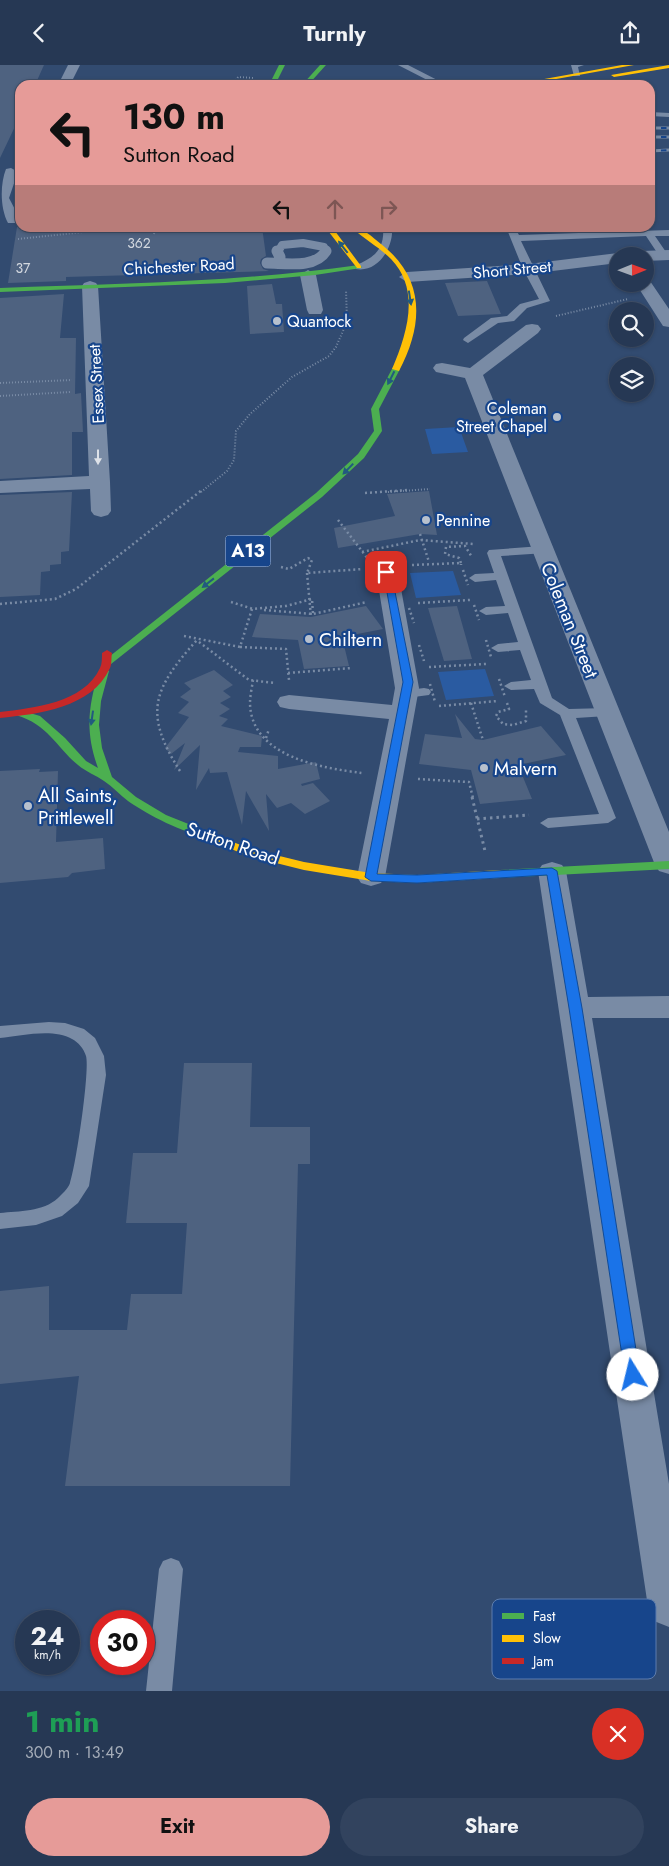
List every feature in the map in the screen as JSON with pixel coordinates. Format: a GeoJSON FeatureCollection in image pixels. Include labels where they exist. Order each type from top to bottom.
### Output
{"type":"FeatureCollection","features":[{"type":"Feature","properties":{"kind":"main road"},"geometry":{"type":"LineString","coordinates":[[274,80],[282,65]]}},
{"type":"Feature","properties":{"kind":"main road"},"geometry":{"type":"LineString","coordinates":[[310,80],[323,65]]}},
{"type":"Feature","properties":{"kind":"main road"},"geometry":{"type":"LineString","coordinates":[[534,80],[579,69],[632,65]]}},
{"type":"Feature","properties":{"kind":"main road"},"geometry":{"type":"LineString","coordinates":[[589,80],[669,66]]}},
{"type":"Feature","properties":{"kind":"main road"},"geometry":{"type":"LineString","coordinates":[[332,232],[359,267]]}},
{"type":"Feature","properties":{"kind":"main road","name":"A13"},"geometry":{"type":"LineString","coordinates":[[106,662],[345,472],[371,444],[378,431],[374,410],[393,376],[408,335],[412,305],[407,277],[385,250],[361,232]]}},
{"type":"Feature","properties":{"kind":"main road","name":"Chichester Road"},"geometry":{"type":"LineString","coordinates":[[0,290],[216,281],[304,275],[359,267]]}},
{"type":"Feature","properties":{"kind":"main road"},"geometry":{"type":"LineString","coordinates":[[0,715],[46,708],[67,701],[87,690],[106,662]]}},
{"type":"Feature","properties":{"kind":"main road","name":"Sutton Road"},"geometry":{"type":"LineString","coordinates":[[106,662],[95,700],[91,731],[94,747],[107,778]]}},
{"type":"Feature","properties":{"kind":"main road","name":"Sutton Road"},"geometry":{"type":"LineString","coordinates":[[20,713],[36,718],[61,740],[82,763],[107,778],[132,799],[162,817],[192,831],[248,852],[304,866],[371,877],[417,879],[669,865]]}},
{"type":"Feature","properties":{"kind":"street"},"geometry":{"type":"LineString","coordinates":[[67,80],[74,65]]}},
{"type":"Feature","properties":{"kind":"street"},"geometry":{"type":"LineString","coordinates":[[13,220],[1,199],[14,168]]}},
{"type":"Feature","properties":{"kind":"street"},"geometry":{"type":"LineString","coordinates":[[654,257],[667,258]]}},
{"type":"Feature","properties":{"kind":"street"},"geometry":{"type":"LineString","coordinates":[[654,263],[667,258]]}},
{"type":"Feature","properties":{"kind":"street","name":"Short Street"},"geometry":{"type":"LineString","coordinates":[[407,277],[528,269],[609,259]]}},
{"type":"Feature","properties":{"kind":"street"},"geometry":{"type":"LineString","coordinates":[[304,275],[314,310]]}},
{"type":"Feature","properties":{"kind":"street","name":"Essex Street"},"geometry":{"type":"LineString","coordinates":[[90,286],[101,511]]}},
{"type":"Feature","properties":{"kind":"street"},"geometry":{"type":"LineString","coordinates":[[650,293],[669,322]]}},
{"type":"Feature","properties":{"kind":"street"},"geometry":{"type":"LineString","coordinates":[[442,368],[473,374],[532,329]]}},
{"type":"Feature","properties":{"kind":"street","name":"Coleman Street"},"geometry":{"type":"LineString","coordinates":[[473,374],[669,865]]}},
{"type":"Feature","properties":{"kind":"street"},"geometry":{"type":"LineString","coordinates":[[0,487],[100,482]]}},
{"type":"Feature","properties":{"kind":"street"},"geometry":{"type":"LineString","coordinates":[[371,877],[416,696],[408,682],[415,654],[395,588]]}},
{"type":"Feature","properties":{"kind":"street"},"geometry":{"type":"LineString","coordinates":[[287,690],[416,696]]}},
{"type":"Feature","properties":{"kind":"street"},"geometry":{"type":"LineString","coordinates":[[552,871],[576,1008],[669,1607]]}},
{"type":"Feature","properties":{"kind":"street"},"geometry":{"type":"LineString","coordinates":[[576,1008],[669,1007]]}},
{"type":"Feature","properties":{"kind":"lane"},"geometry":{"type":"LineString","coordinates":[[402,65],[433,80]]}},
{"type":"Feature","properties":{"kind":"lane"},"geometry":{"type":"LineString","coordinates":[[655,114],[669,115]]}},
{"type":"Feature","properties":{"kind":"lane"},"geometry":{"type":"LineString","coordinates":[[655,227],[669,223]]}},
{"type":"Feature","properties":{"kind":"lane"},"geometry":{"type":"LineString","coordinates":[[655,229],[669,233]]}},
{"type":"Feature","properties":{"kind":"lane"},"geometry":{"type":"LineString","coordinates":[[359,267],[380,257],[389,240],[388,232]]}},
{"type":"Feature","properties":{"kind":"lane"},"geometry":{"type":"LineString","coordinates":[[509,232],[547,237],[604,232]]}},
{"type":"Feature","properties":{"kind":"lane"},"geometry":{"type":"LineString","coordinates":[[652,232],[667,258]]}},
{"type":"Feature","properties":{"kind":"lane"},"geometry":{"type":"LineString","coordinates":[[468,340],[495,320],[510,319],[524,306],[545,301],[528,269],[513,234]]}},
{"type":"Feature","properties":{"kind":"lane"},"geometry":{"type":"LineString","coordinates":[[267,263],[309,262],[318,260],[326,252],[324,247],[315,243],[292,243],[282,245],[277,251],[280,257],[304,275]]}},
{"type":"Feature","properties":{"kind":"lane"},"geometry":{"type":"LineString","coordinates":[[542,550],[493,553],[539,684],[549,704],[567,715],[608,818],[548,823]]}},
{"type":"Feature","properties":{"kind":"lane"},"geometry":{"type":"LineString","coordinates":[[472,581],[501,576]]}},
{"type":"Feature","properties":{"kind":"lane"},"geometry":{"type":"LineString","coordinates":[[480,612],[513,609]]}},
{"type":"Feature","properties":{"kind":"lane"},"geometry":{"type":"LineString","coordinates":[[495,652],[526,645]]}},
{"type":"Feature","properties":{"kind":"lane"},"geometry":{"type":"LineString","coordinates":[[505,687],[539,684]]}},
{"type":"Feature","properties":{"kind":"lane"},"geometry":{"type":"LineString","coordinates":[[567,715],[607,711]]}},
{"type":"Feature","properties":{"kind":"lane"},"geometry":{"type":"LineString","coordinates":[[0,1032],[47,1029],[77,1032],[91,1044],[97,1058],[97,1075],[79,1186],[70,1201],[51,1214],[0,1221]]}},
{"type":"Feature","properties":{"kind":"lane"},"geometry":{"type":"LineString","coordinates":[[158,1691],[171,1569]]}},
{"type":"Feature","properties":{"kind":"path"},"geometry":{"type":"LineString","coordinates":[[15,239],[57,237],[84,232]]}},
{"type":"Feature","properties":{"kind":"path"},"geometry":{"type":"LineString","coordinates":[[0,604],[55,599],[76,589],[227,471],[234,460],[236,431],[250,414],[292,377],[329,356],[336,347],[347,322],[346,284]]}},
{"type":"Feature","properties":{"kind":"path"},"geometry":{"type":"LineString","coordinates":[[532,329],[561,313],[633,293]]}},
{"type":"Feature","properties":{"kind":"path"},"geometry":{"type":"LineString","coordinates":[[0,383],[96,385]]}},
{"type":"Feature","properties":{"kind":"path"},"geometry":{"type":"LineString","coordinates":[[0,396],[96,385]]}},
{"type":"Feature","properties":{"kind":"path"},"geometry":{"type":"LineString","coordinates":[[365,493],[430,489]]}},
{"type":"Feature","properties":{"kind":"path"},"geometry":{"type":"LineString","coordinates":[[338,519],[362,552],[395,588]]}},
{"type":"Feature","properties":{"kind":"path"},"geometry":{"type":"LineString","coordinates":[[420,534],[430,563]]}},
{"type":"Feature","properties":{"kind":"path"},"geometry":{"type":"LineString","coordinates":[[362,552],[420,540],[477,544]]}},
{"type":"Feature","properties":{"kind":"path"},"geometry":{"type":"LineString","coordinates":[[472,581],[463,571],[459,558],[445,554],[444,551],[446,547],[465,546],[470,551],[474,562]]}},
{"type":"Feature","properties":{"kind":"path"},"geometry":{"type":"LineString","coordinates":[[281,567],[288,569],[308,558],[312,560],[308,573],[312,615]]}},
{"type":"Feature","properties":{"kind":"path"},"geometry":{"type":"LineString","coordinates":[[231,602],[252,609],[312,615],[395,588],[430,563],[461,563]]}},
{"type":"Feature","properties":{"kind":"path"},"geometry":{"type":"LineString","coordinates":[[308,573],[395,588]]}},
{"type":"Feature","properties":{"kind":"path"},"geometry":{"type":"LineString","coordinates":[[252,609],[286,606],[312,599],[312,615]]}},
{"type":"Feature","properties":{"kind":"path"},"geometry":{"type":"LineString","coordinates":[[417,603],[473,599]]}},
{"type":"Feature","properties":{"kind":"path"},"geometry":{"type":"LineString","coordinates":[[240,647],[252,609]]}},
{"type":"Feature","properties":{"kind":"path"},"geometry":{"type":"LineString","coordinates":[[184,635],[197,640],[240,647],[286,649],[287,690],[249,680],[197,640]]}},
{"type":"Feature","properties":{"kind":"path"},"geometry":{"type":"LineString","coordinates":[[180,771],[166,751],[156,729],[156,717],[160,689],[166,676],[197,640]]}},
{"type":"Feature","properties":{"kind":"path"},"geometry":{"type":"LineString","coordinates":[[486,640],[495,652]]}},
{"type":"Feature","properties":{"kind":"path"},"geometry":{"type":"LineString","coordinates":[[426,668],[494,663]]}},
{"type":"Feature","properties":{"kind":"path"},"geometry":{"type":"LineString","coordinates":[[288,673],[352,668]]}},
{"type":"Feature","properties":{"kind":"path"},"geometry":{"type":"LineString","coordinates":[[253,680],[249,697],[251,719],[277,749],[316,767],[366,774]]}},
{"type":"Feature","properties":{"kind":"path"},"geometry":{"type":"LineString","coordinates":[[416,696],[435,702],[437,707],[506,701],[505,687]]}},
{"type":"Feature","properties":{"kind":"path"},"geometry":{"type":"LineString","coordinates":[[472,703],[483,740]]}},
{"type":"Feature","properties":{"kind":"path"},"geometry":{"type":"LineString","coordinates":[[508,706],[509,709],[498,712],[497,720],[506,725],[521,725],[528,716],[524,703]]}},
{"type":"Feature","properties":{"kind":"path"},"geometry":{"type":"LineString","coordinates":[[266,738],[269,729]]}},
{"type":"Feature","properties":{"kind":"path"},"geometry":{"type":"LineString","coordinates":[[409,778],[469,782],[485,854]]}},
{"type":"Feature","properties":{"kind":"path"},"geometry":{"type":"LineString","coordinates":[[477,819],[530,815]]}},
{"type":"Feature","properties":{"kind":"shaded area"},"geometry":{"type":"Polygon","coordinates":[[[459,427],[468,452],[432,454],[425,429],[459,427]]]}},
{"type":"Feature","properties":{"kind":"shaded area"},"geometry":{"type":"Polygon","coordinates":[[[453,571],[461,595],[416,598],[410,573],[453,571]]]}},
{"type":"Feature","properties":{"kind":"shaded area"},"geometry":{"type":"Polygon","coordinates":[[[485,669],[494,696],[446,700],[438,672],[485,669]]]}},
{"type":"Feature","properties":{"kind":"building"},"geometry":{"type":"Polygon","coordinates":[[[0,65],[44,65],[37,80],[15,80],[15,126],[0,158],[0,65]]]}},
{"type":"Feature","properties":{"kind":"building"},"geometry":{"type":"Polygon","coordinates":[[[16,232],[263,232],[266,256],[261,259],[260,263],[263,269],[269,271],[66,277],[66,281],[8,283],[16,232]]]}},
{"type":"Feature","properties":{"kind":"building"},"geometry":{"type":"Polygon","coordinates":[[[487,281],[501,314],[458,316],[445,283],[487,281]]]}},
{"type":"Feature","properties":{"kind":"building"},"geometry":{"type":"Polygon","coordinates":[[[272,284],[276,304],[282,304],[284,332],[250,334],[247,286],[272,284]]]}},
{"type":"Feature","properties":{"kind":"building"},"geometry":{"type":"Polygon","coordinates":[[[64,294],[60,338],[76,338],[75,394],[81,393],[83,432],[72,432],[72,475],[0,479],[0,298],[64,294]]]}},
{"type":"Feature","properties":{"kind":"building","name":"Pennine"},"geometry":{"type":"Polygon","coordinates":[[[429,491],[437,535],[420,534],[338,548],[334,528],[395,516],[387,494],[429,491]]]}},
{"type":"Feature","properties":{"kind":"building"},"geometry":{"type":"Polygon","coordinates":[[[72,492],[69,551],[61,552],[61,564],[50,565],[50,571],[41,572],[40,595],[0,597],[0,495],[72,492]]]}},
{"type":"Feature","properties":{"kind":"building","name":"Chiltern"},"geometry":{"type":"Polygon","coordinates":[[[366,606],[383,629],[342,637],[349,666],[304,669],[298,640],[252,637],[260,614],[311,617],[366,606]]]}},
{"type":"Feature","properties":{"kind":"building"},"geometry":{"type":"Polygon","coordinates":[[[457,606],[472,659],[444,661],[428,608],[457,606]]]}},
{"type":"Feature","properties":{"kind":"building"},"geometry":{"type":"Polygon","coordinates":[[[214,670],[233,685],[223,691],[231,697],[220,703],[230,709],[219,716],[228,719],[221,726],[262,736],[261,747],[240,747],[238,752],[278,756],[278,769],[316,762],[320,779],[301,784],[302,786],[313,783],[330,801],[305,814],[291,803],[277,808],[266,794],[269,831],[246,791],[242,825],[227,772],[210,773],[209,768],[196,790],[200,745],[174,770],[185,743],[171,754],[165,748],[189,717],[178,713],[189,702],[180,697],[191,689],[184,683],[214,670]]]}},
{"type":"Feature","properties":{"kind":"building","name":"Malvern"},"geometry":{"type":"Polygon","coordinates":[[[455,714],[475,739],[483,740],[541,726],[566,755],[518,765],[532,799],[480,804],[471,770],[419,764],[425,734],[462,738],[455,714]]]}},
{"type":"Feature","properties":{"kind":"building","name":"All Saints, Prittlewell"},"geometry":{"type":"Polygon","coordinates":[[[40,769],[39,772],[58,771],[56,842],[103,838],[105,869],[72,873],[68,877],[0,883],[0,771],[40,769]]]}},
{"type":"Feature","properties":{"kind":"building"},"geometry":{"type":"Polygon","coordinates":[[[184,1063],[252,1063],[250,1127],[310,1127],[310,1164],[298,1164],[290,1486],[65,1486],[79,1376],[0,1384],[0,1291],[49,1286],[49,1330],[127,1330],[131,1294],[182,1294],[187,1223],[126,1223],[133,1153],[177,1153],[184,1063]]]}},
{"type":"Feature","properties":{"kind":"railway"},"geometry":{"type":"LineString","coordinates":[[655,128],[669,128]]}},
{"type":"Feature","properties":{"kind":"railway"},"geometry":{"type":"LineString","coordinates":[[655,137],[669,137]]}},
{"type":"Feature","properties":{"kind":"railway"},"geometry":{"type":"LineString","coordinates":[[655,151],[669,150]]}},
{"type":"Feature","properties":{"kind":"traffic: fast"},"geometry":{"type":"LineString","coordinates":[[274,80],[282,65]]}},
{"type":"Feature","properties":{"kind":"traffic: fast"},"geometry":{"type":"LineString","coordinates":[[310,80],[323,65]]}},
{"type":"Feature","properties":{"kind":"traffic: fast"},"geometry":{"type":"LineString","coordinates":[[0,290],[225,281],[270,278],[359,267]]}},
{"type":"Feature","properties":{"kind":"traffic: fast"},"geometry":{"type":"LineString","coordinates":[[108,662],[319,495],[361,456],[378,431],[375,409],[396,369]]}},
{"type":"Feature","properties":{"kind":"traffic: fast"},"geometry":{"type":"LineString","coordinates":[[104,671],[94,713],[94,736],[107,778]]}},
{"type":"Feature","properties":{"kind":"traffic: fast"},"geometry":{"type":"LineString","coordinates":[[20,713],[36,718],[61,740],[82,763],[107,778],[132,799],[162,817],[197,831]]}},
{"type":"Feature","properties":{"kind":"traffic: fast"},"geometry":{"type":"LineString","coordinates":[[500,874],[669,865]]}},
{"type":"Feature","properties":{"kind":"traffic: slow"},"geometry":{"type":"LineString","coordinates":[[543,80],[631,65]]}},
{"type":"Feature","properties":{"kind":"traffic: slow"},"geometry":{"type":"LineString","coordinates":[[614,75],[669,66]]}},
{"type":"Feature","properties":{"kind":"traffic: slow"},"geometry":{"type":"LineString","coordinates":[[332,232],[359,267]]}},
{"type":"Feature","properties":{"kind":"traffic: slow"},"geometry":{"type":"LineString","coordinates":[[360,232],[393,258],[409,281],[413,306],[412,319],[396,369]]}},
{"type":"Feature","properties":{"kind":"traffic: slow"},"geometry":{"type":"LineString","coordinates":[[197,831],[248,852],[304,866],[371,877],[417,879],[500,874]]}},
{"type":"Feature","properties":{"kind":"traffic: jam"},"geometry":{"type":"LineString","coordinates":[[0,715],[44,708],[75,697],[88,690],[98,680],[106,666],[107,653]]}},
{"type":"Feature","properties":{"kind":"place","name":"Quantock"},"geometry":{"type":"Point","coordinates":[277,321]}},
{"type":"Feature","properties":{"kind":"place","name":"Coleman Street Chapel"},"geometry":{"type":"Point","coordinates":[557,417]}},
{"type":"Feature","properties":{"kind":"place","name":"Pennine"},"geometry":{"type":"Point","coordinates":[426,520]}},
{"type":"Feature","properties":{"kind":"place","name":"Chiltern"},"geometry":{"type":"Point","coordinates":[309,639]}},
{"type":"Feature","properties":{"kind":"place","name":"Malvern"},"geometry":{"type":"Point","coordinates":[484,768]}},
{"type":"Feature","properties":{"kind":"place","name":"All Saints, Prittlewell"},"geometry":{"type":"Point","coordinates":[28,806]}},
{"type":"Feature","properties":{"kind":"route"},"geometry":{"type":"LineString","coordinates":[[386,572],[408,682],[371,877],[417,879],[552,871],[576,1008],[633,1375]]}}]}
